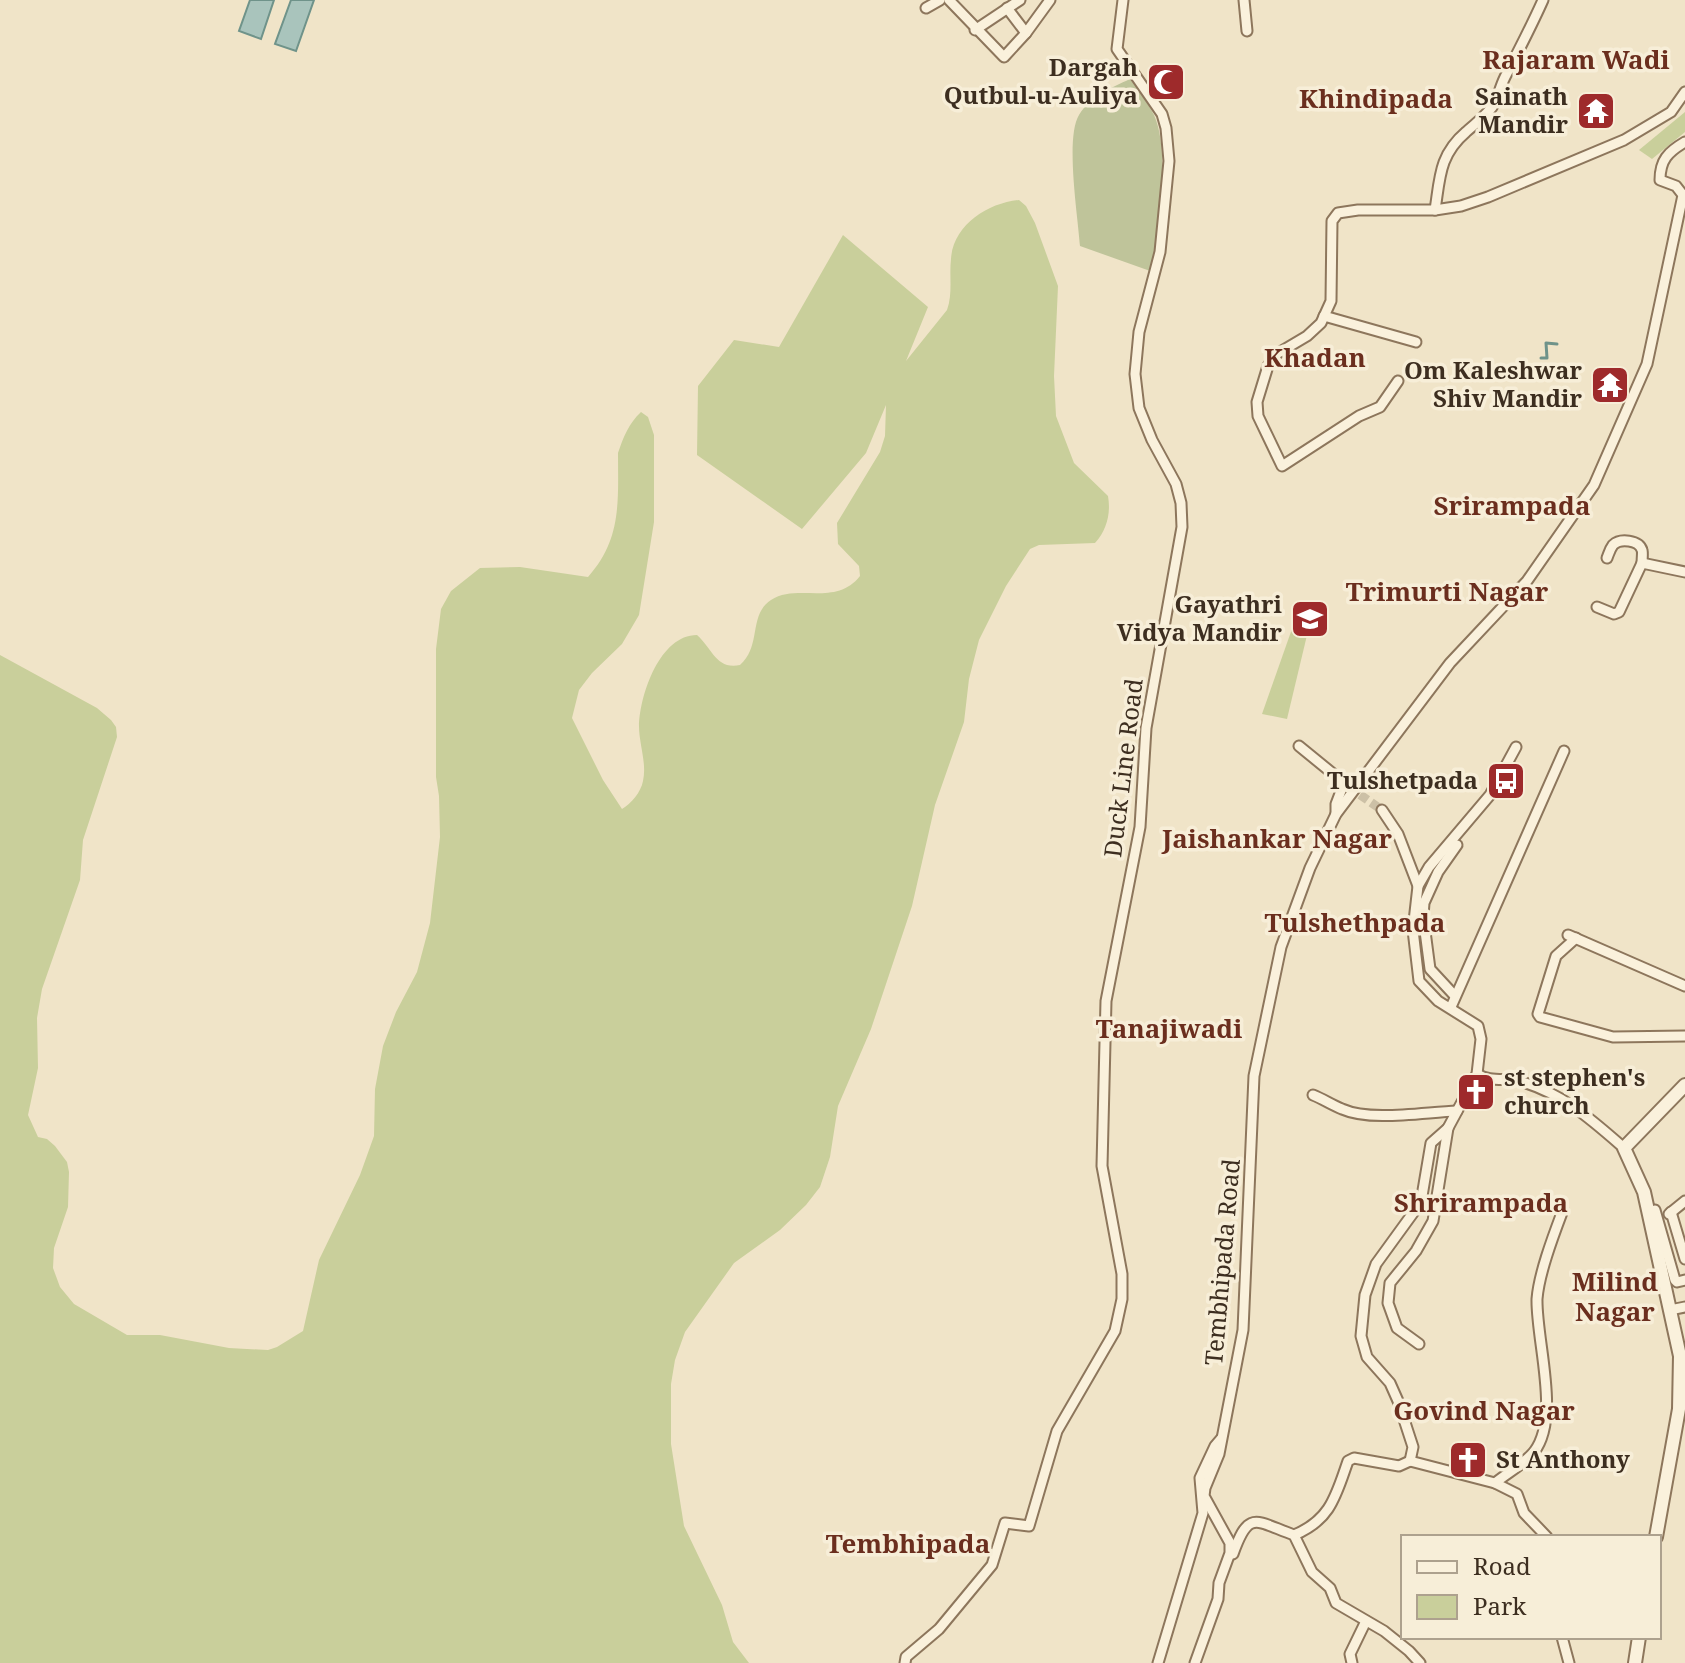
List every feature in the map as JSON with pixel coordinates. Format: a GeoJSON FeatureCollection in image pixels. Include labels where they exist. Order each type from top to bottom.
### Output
{"type":"FeatureCollection","features":[{"type":"Feature","properties":{"kind":"street"},"geometry":{"type":"LineString","coordinates":[[926,8],[940,0]]}},
{"type":"Feature","properties":{"kind":"street"},"geometry":{"type":"LineString","coordinates":[[949,0],[1004,57],[1050,0]]}},
{"type":"Feature","properties":{"kind":"street"},"geometry":{"type":"LineString","coordinates":[[975,30],[1020,0]]}},
{"type":"Feature","properties":{"kind":"street","name":"Duck Line Road"},"geometry":{"type":"LineString","coordinates":[[905,1663],[906,1657],[939,1629],[992,1565],[1005,1523],[1029,1526],[1057,1431],[1115,1331],[1122,1299],[1122,1274],[1102,1166],[1106,1001],[1140,827],[1146,728],[1182,527],[1176,484],[1139,408],[1135,374],[1139,332],[1160,252],[1169,161],[1162,114],[1117,49],[1123,0]]}},
{"type":"Feature","properties":{"kind":"street"},"geometry":{"type":"LineString","coordinates":[[1244,0],[1247,31]]}},
{"type":"Feature","properties":{"kind":"street"},"geometry":{"type":"LineString","coordinates":[[1435,210],[1437,180],[1444,161],[1463,134],[1485,116],[1495,101],[1543,0]]}},
{"type":"Feature","properties":{"kind":"street"},"geometry":{"type":"LineString","coordinates":[[1007,8],[1026,33]]}},
{"type":"Feature","properties":{"kind":"street"},"geometry":{"type":"LineString","coordinates":[[1398,381],[1380,407],[1359,416],[1282,466],[1258,416],[1257,402],[1268,366],[1275,355],[1307,336],[1321,323],[1331,301],[1332,221],[1338,213],[1435,210],[1488,197],[1624,140],[1671,112],[1685,92]]}},
{"type":"Feature","properties":{"kind":"street"},"geometry":{"type":"LineString","coordinates":[[1336,814],[1450,663],[1527,581],[1594,485],[1647,364],[1683,195],[1676,186],[1660,180],[1660,167],[1669,152],[1685,142]]}},
{"type":"Feature","properties":{"kind":"street"},"geometry":{"type":"LineString","coordinates":[[1324,316],[1416,342]]}},
{"type":"Feature","properties":{"kind":"street"},"geometry":{"type":"LineString","coordinates":[[1597,607],[1614,614],[1619,612],[1642,563],[1643,551],[1634,542],[1617,542],[1607,558]]}},
{"type":"Feature","properties":{"kind":"street"},"geometry":{"type":"LineString","coordinates":[[1642,563],[1685,572]]}},
{"type":"Feature","properties":{"kind":"street"},"geometry":{"type":"LineString","coordinates":[[1299,746],[1346,784],[1336,804],[1336,814]]}},
{"type":"Feature","properties":{"kind":"street"},"geometry":{"type":"LineString","coordinates":[[1419,1344],[1397,1328],[1388,1303],[1390,1283],[1416,1251],[1433,1221],[1448,1128],[1477,1074],[1481,1039],[1478,1026],[1438,1001],[1419,981],[1413,930],[1418,886],[1429,867],[1490,795],[1516,747]]}},
{"type":"Feature","properties":{"kind":"street"},"geometry":{"type":"LineString","coordinates":[[1451,1007],[1564,751]]}},
{"type":"Feature","properties":{"kind":"street"},"geometry":{"type":"LineString","coordinates":[[1382,810],[1398,834],[1418,886]]}},
{"type":"Feature","properties":{"kind":"street","name":"Tembhipada Road"},"geometry":{"type":"LineString","coordinates":[[1195,1663],[1218,1599],[1219,1583],[1230,1553],[1230,1543],[1204,1496],[1219,1454],[1243,1330],[1254,1076],[1281,947],[1310,868],[1336,814]]}},
{"type":"Feature","properties":{"kind":"street"},"geometry":{"type":"LineString","coordinates":[[1455,996],[1430,969],[1423,916],[1424,903],[1438,872],[1457,845]]}},
{"type":"Feature","properties":{"kind":"street"},"geometry":{"type":"LineString","coordinates":[[1685,986],[1572,937],[1556,956],[1538,1014],[1613,1037],[1685,1036]]}},
{"type":"Feature","properties":{"kind":"street"},"geometry":{"type":"LineString","coordinates":[[1477,1074],[1484,1078],[1518,1081],[1573,1104],[1624,1148],[1644,1192],[1675,1280],[1685,1280]]}},
{"type":"Feature","properties":{"kind":"street"},"geometry":{"type":"LineString","coordinates":[[1624,1148],[1685,1085]]}},
{"type":"Feature","properties":{"kind":"street"},"geometry":{"type":"LineString","coordinates":[[1313,1095],[1344,1110],[1365,1113],[1406,1116],[1457,1111]]}},
{"type":"Feature","properties":{"kind":"street"},"geometry":{"type":"LineString","coordinates":[[1410,1461],[1413,1447],[1398,1401],[1390,1383],[1367,1357],[1361,1336],[1365,1295],[1376,1264],[1421,1202],[1431,1143],[1448,1128]]}},
{"type":"Feature","properties":{"kind":"street"},"geometry":{"type":"LineString","coordinates":[[1656,1225],[1685,1201]]}},
{"type":"Feature","properties":{"kind":"street"},"geometry":{"type":"LineString","coordinates":[[1495,1483],[1532,1454],[1546,1422],[1537,1299],[1563,1210]]}},
{"type":"Feature","properties":{"kind":"street"},"geometry":{"type":"LineString","coordinates":[[1655,1210],[1680,1356],[1679,1409],[1656,1535]]}},
{"type":"Feature","properties":{"kind":"street"},"geometry":{"type":"LineString","coordinates":[[1671,1212],[1685,1259]]}},
{"type":"Feature","properties":{"kind":"street"},"geometry":{"type":"LineString","coordinates":[[1670,1310],[1685,1307]]}},
{"type":"Feature","properties":{"kind":"street"},"geometry":{"type":"LineString","coordinates":[[1158,1663],[1203,1513],[1200,1478],[1222,1438]]}},
{"type":"Feature","properties":{"kind":"street"},"geometry":{"type":"LineString","coordinates":[[1218,1599],[1240,1535],[1248,1523],[1256,1521],[1294,1535],[1306,1530],[1332,1507],[1348,1461],[1354,1458],[1399,1466],[1410,1461],[1495,1483],[1517,1494],[1524,1513],[1545,1535]]}},
{"type":"Feature","properties":{"kind":"street"},"geometry":{"type":"LineString","coordinates":[[1294,1535],[1312,1572],[1330,1588],[1336,1603],[1409,1651],[1420,1663]]}},
{"type":"Feature","properties":{"kind":"street"},"geometry":{"type":"LineString","coordinates":[[1352,1663],[1350,1654],[1366,1621]]}},
{"type":"Feature","properties":{"kind":"street"},"geometry":{"type":"LineString","coordinates":[[1563,1639],[1569,1663]]}},
{"type":"Feature","properties":{"kind":"street"},"geometry":{"type":"LineString","coordinates":[[1635,1663],[1639,1639]]}},
{"type":"Feature","properties":{"kind":"green space"},"geometry":{"type":"Polygon","coordinates":[[[1130,79],[1154,115],[1162,149],[1161,215],[1153,272],[1080,246],[1073,159],[1075,126],[1089,103],[1130,79]]]}},
{"type":"Feature","properties":{"kind":"green space"},"geometry":{"type":"Polygon","coordinates":[[[1685,112],[1685,132],[1652,159],[1639,150],[1685,112]]]}},
{"type":"Feature","properties":{"kind":"green space"},"geometry":{"type":"Polygon","coordinates":[[[1019,200],[1035,223],[1058,286],[1054,376],[1056,416],[1074,463],[1108,496],[1108,515],[1103,533],[1095,543],[1039,545],[1030,549],[1006,586],[979,640],[969,679],[964,722],[935,805],[912,906],[871,1029],[838,1106],[830,1157],[820,1187],[780,1230],[734,1263],[685,1332],[675,1360],[671,1384],[671,1444],[684,1526],[722,1605],[733,1642],[749,1663],[0,1663],[0,655],[97,708],[116,727],[117,737],[83,840],[80,880],[42,989],[37,1018],[38,1068],[28,1115],[38,1137],[47,1139],[55,1146],[67,1162],[69,1172],[68,1207],[54,1248],[53,1268],[60,1287],[74,1304],[127,1335],[160,1335],[229,1348],[268,1350],[277,1347],[303,1331],[319,1260],[360,1175],[374,1136],[375,1089],[383,1046],[417,972],[430,923],[440,837],[436,777],[436,649],[441,609],[451,591],[480,568],[520,567],[588,577],[607,548],[616,519],[618,453],[622,442],[641,412],[648,417],[654,435],[654,522],[639,615],[622,644],[579,690],[572,718],[603,780],[622,809],[625,807],[638,793],[643,781],[639,726],[643,698],[654,668],[672,645],[697,635],[720,661],[732,666],[740,665],[751,649],[760,614],[771,600],[792,593],[840,590],[860,576],[859,566],[838,544],[837,523],[880,452],[885,436],[886,405],[866,453],[802,529],[697,455],[698,386],[734,340],[779,347],[843,235],[928,307],[906,361],[947,310],[953,247],[965,226],[984,211],[1019,200]]]}},
{"type":"Feature","properties":{"kind":"green space"},"geometry":{"type":"Polygon","coordinates":[[[1293,626],[1308,631],[1287,719],[1262,714],[1293,626]]]}},
{"type":"Feature","properties":{"kind":"water"},"geometry":{"type":"Polygon","coordinates":[[[250,0],[274,0],[261,39],[239,31],[250,0]]]}},
{"type":"Feature","properties":{"kind":"water"},"geometry":{"type":"Polygon","coordinates":[[[291,0],[314,0],[296,51],[275,44],[291,0]]]}},
{"type":"Feature","properties":{"kind":"waterway"},"geometry":{"type":"LineString","coordinates":[[1541,358],[1547,358],[1546,343],[1557,344]]}},
{"type":"Feature","properties":{"kind":"tunnel"},"geometry":{"type":"LineString","coordinates":[[1349,787],[1382,810]]}},
{"type":"Feature","properties":{"kind":"place","name":"Dargah Qutbul-u-Auliya"},"geometry":{"type":"Point","coordinates":[1166,82]}},
{"type":"Feature","properties":{"kind":"place","name":"Sainath Mandir"},"geometry":{"type":"Point","coordinates":[1596,111]}},
{"type":"Feature","properties":{"kind":"place","name":"Om Kaleshwar Shiv Mandir"},"geometry":{"type":"Point","coordinates":[1610,385]}},
{"type":"Feature","properties":{"kind":"place","name":"Gayathri Vidya Mandir"},"geometry":{"type":"Point","coordinates":[1310,619]}},
{"type":"Feature","properties":{"kind":"place","name":"Tulshetpada"},"geometry":{"type":"Point","coordinates":[1506,781]}},
{"type":"Feature","properties":{"kind":"place","name":"st stephen's church"},"geometry":{"type":"Point","coordinates":[1476,1092]}},
{"type":"Feature","properties":{"kind":"place","name":"St Anthony"},"geometry":{"type":"Point","coordinates":[1468,1460]}},
{"type":"Feature","properties":{"kind":"district","name":"Rajaram Wadi"},"geometry":{"type":"Point","coordinates":[1576,60]}},
{"type":"Feature","properties":{"kind":"district","name":"Khindipada"},"geometry":{"type":"Point","coordinates":[1376,99]}},
{"type":"Feature","properties":{"kind":"district","name":"Khadan"},"geometry":{"type":"Point","coordinates":[1315,358]}},
{"type":"Feature","properties":{"kind":"district","name":"Srirampada"},"geometry":{"type":"Point","coordinates":[1512,506]}},
{"type":"Feature","properties":{"kind":"district","name":"Trimurti Nagar"},"geometry":{"type":"Point","coordinates":[1447,592]}},
{"type":"Feature","properties":{"kind":"district","name":"Jaishankar Nagar"},"geometry":{"type":"Point","coordinates":[1277,839]}},
{"type":"Feature","properties":{"kind":"district","name":"Tulshethpada"},"geometry":{"type":"Point","coordinates":[1355,923]}},
{"type":"Feature","properties":{"kind":"district","name":"Tanajiwadi"},"geometry":{"type":"Point","coordinates":[1169,1029]}},
{"type":"Feature","properties":{"kind":"district","name":"Shrirampada"},"geometry":{"type":"Point","coordinates":[1481,1203]}},
{"type":"Feature","properties":{"kind":"district","name":"Milind Nagar"},"geometry":{"type":"Point","coordinates":[1615,1297]}},
{"type":"Feature","properties":{"kind":"district","name":"Govind Nagar"},"geometry":{"type":"Point","coordinates":[1484,1411]}},
{"type":"Feature","properties":{"kind":"district","name":"Tembhipada"},"geometry":{"type":"Point","coordinates":[908,1544]}}]}
